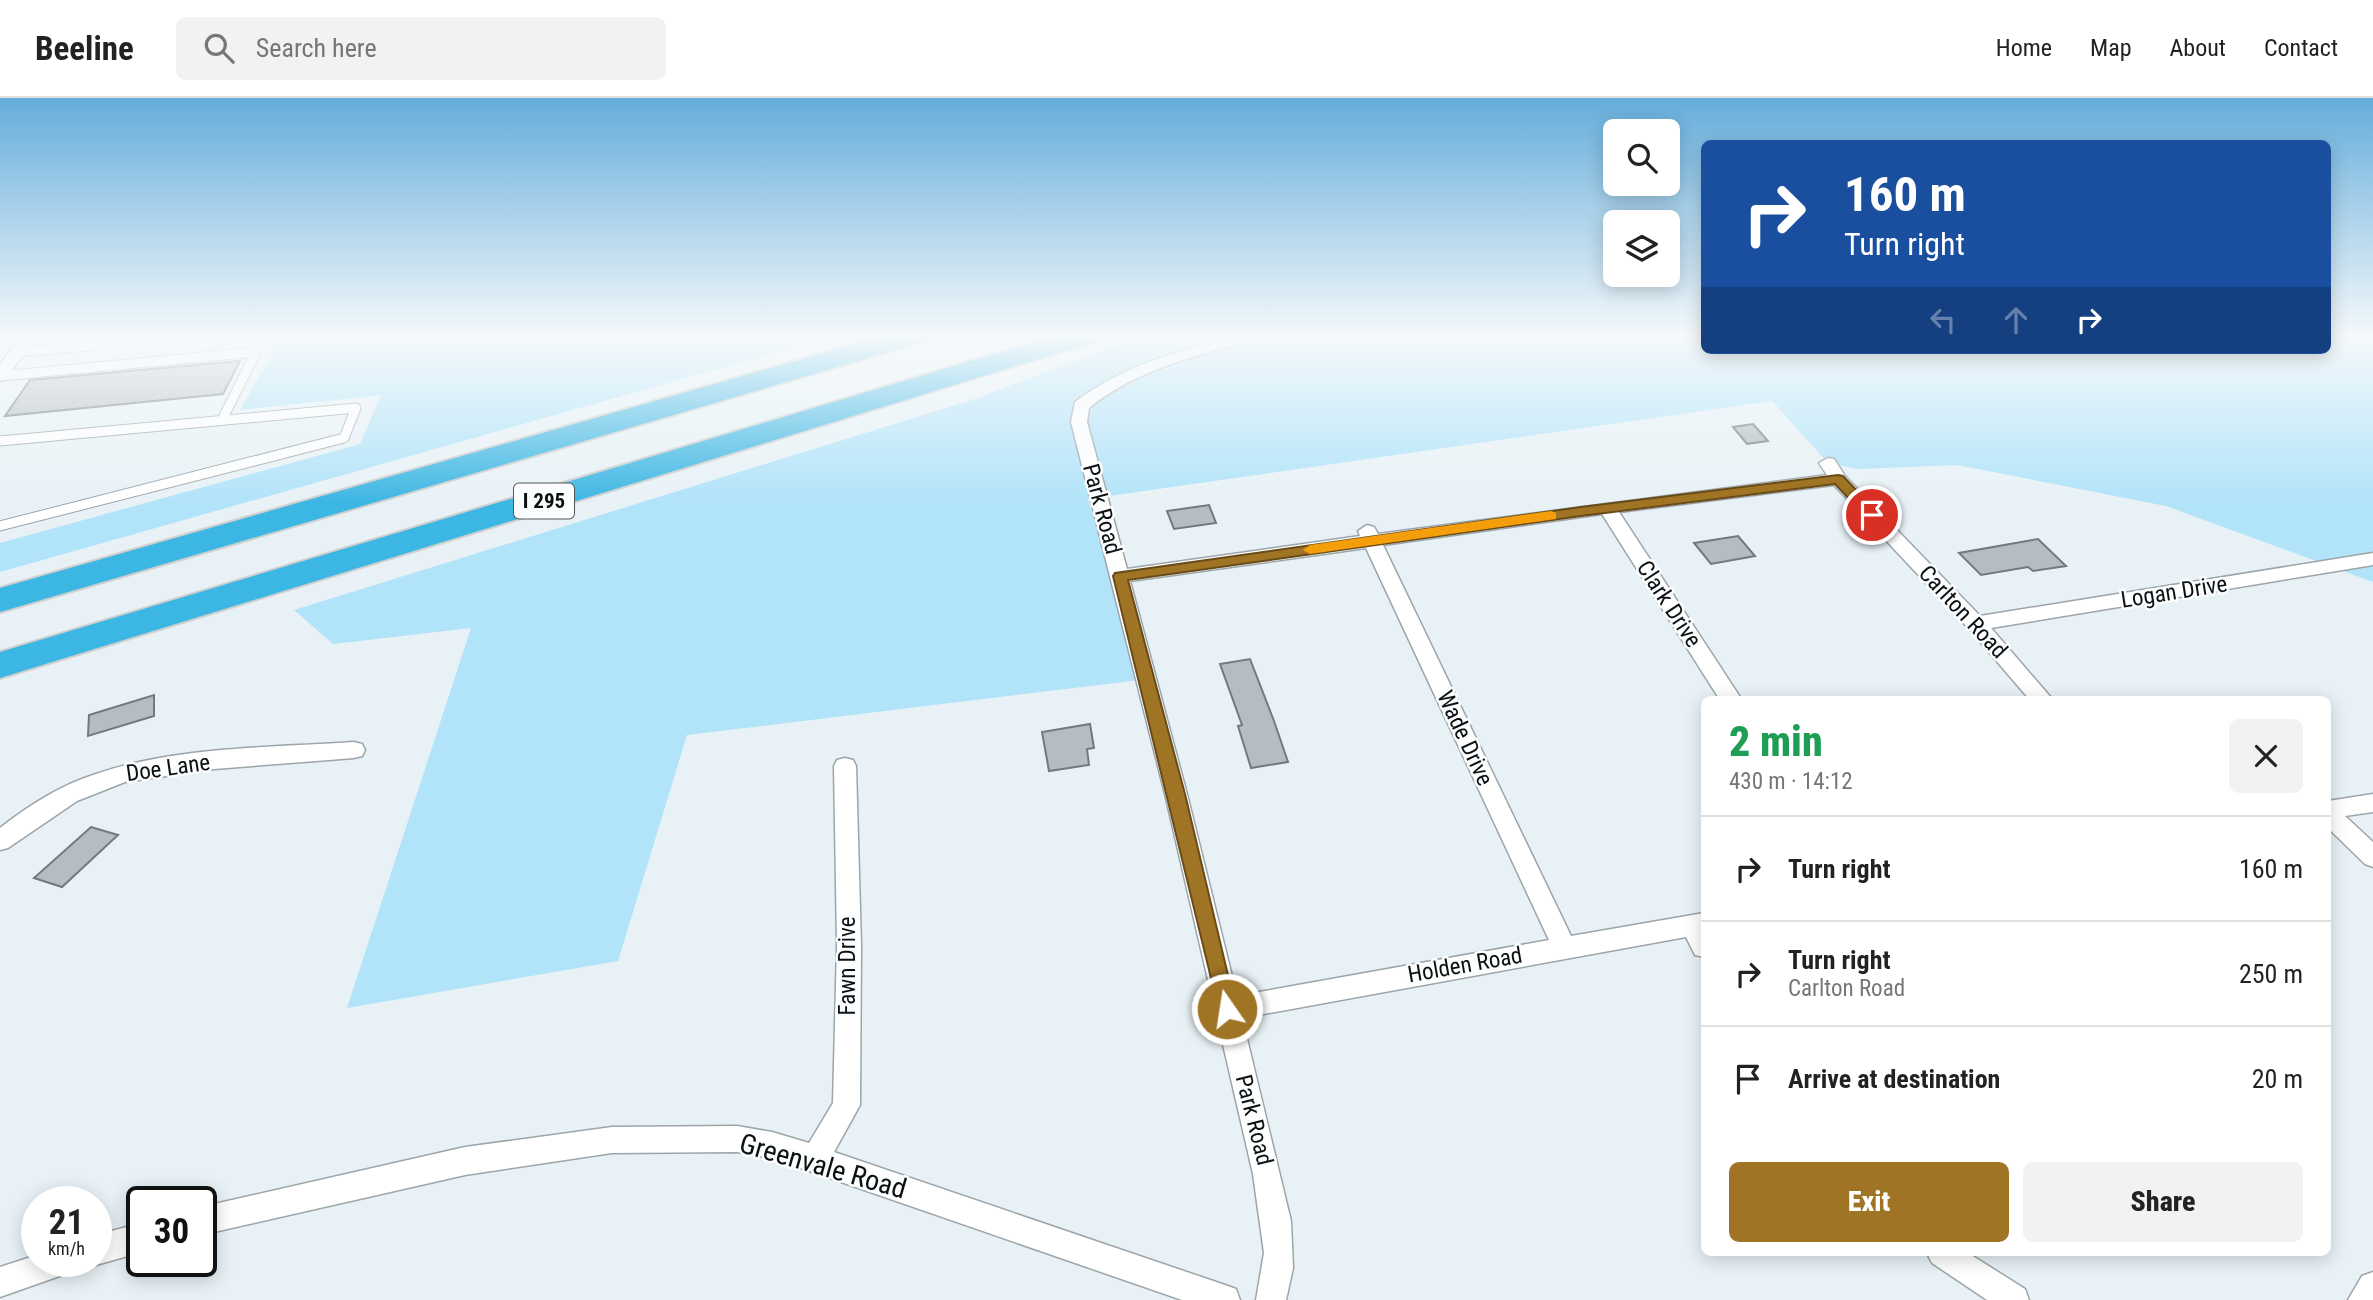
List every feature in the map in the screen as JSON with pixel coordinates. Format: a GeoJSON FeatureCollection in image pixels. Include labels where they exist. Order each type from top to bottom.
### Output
{"type":"FeatureCollection","features":[{"type":"Feature","properties":{"kind":"highway","name":"I 295"},"geometry":{"type":"LineString","coordinates":[[0,600],[722,391]]}},
{"type":"Feature","properties":{"kind":"highway","name":"I 295"},"geometry":{"type":"LineString","coordinates":[[0,665],[902,391]]}},
{"type":"Feature","properties":{"kind":"street","name":"Park Road"},"geometry":{"type":"LineString","coordinates":[[1100,391],[1081,405],[1079,422],[1177,794],[1279,1235],[1278,1279],[1271,1300]]}},
{"type":"Feature","properties":{"kind":"street","name":"Carlton Road"},"geometry":{"type":"LineString","coordinates":[[1607,508],[1833,471],[1976,624],[2039,696]]}},
{"type":"Feature","properties":{"kind":"street"},"geometry":{"type":"LineString","coordinates":[[1120,576],[1369,535],[1607,508]]}},
{"type":"Feature","properties":{"kind":"street","name":"Clark Drive"},"geometry":{"type":"LineString","coordinates":[[1607,508],[1728,696]]}},
{"type":"Feature","properties":{"kind":"street","name":"Wade Drive"},"geometry":{"type":"LineString","coordinates":[[1369,535],[1564,947]]}},
{"type":"Feature","properties":{"kind":"street","name":"Logan Drive"},"geometry":{"type":"LineString","coordinates":[[1976,624],[2373,559]]}},
{"type":"Feature","properties":{"kind":"street","name":"Doe Lane"},"geometry":{"type":"LineString","coordinates":[[0,841],[29,817],[60,799],[114,776],[153,768],[354,750]]}},
{"type":"Feature","properties":{"kind":"street","name":"Fawn Drive"},"geometry":{"type":"LineString","coordinates":[[815,1159],[846,1105],[849,946],[845,766]]}},
{"type":"Feature","properties":{"kind":"street"},"geometry":{"type":"LineString","coordinates":[[2331,811],[2373,803]]}},
{"type":"Feature","properties":{"kind":"street"},"geometry":{"type":"LineString","coordinates":[[2331,815],[2373,857]]}},
{"type":"Feature","properties":{"kind":"street","name":"Holden Road"},"geometry":{"type":"LineString","coordinates":[[1227,1009],[1698,924]]}},
{"type":"Feature","properties":{"kind":"street","name":"Greenvale Road"},"geometry":{"type":"LineString","coordinates":[[217,1217],[465,1161],[612,1140],[737,1139],[815,1159],[1225,1300]]}},
{"type":"Feature","properties":{"kind":"street"},"geometry":{"type":"LineString","coordinates":[[1947,1256],[2014,1300]]}},
{"type":"Feature","properties":{"kind":"street"},"geometry":{"type":"LineString","coordinates":[[0,1282],[21,1275]]}},
{"type":"Feature","properties":{"kind":"street"},"geometry":{"type":"LineString","coordinates":[[2363,1300],[2373,1287]]}},
{"type":"Feature","properties":{"kind":"lane"},"geometry":{"type":"LineString","coordinates":[[222,420],[236,391]]}},
{"type":"Feature","properties":{"kind":"lane"},"geometry":{"type":"LineString","coordinates":[[0,441],[356,408],[344,438],[0,526]]}},
{"type":"Feature","properties":{"kind":"shaded area"},"geometry":{"type":"Polygon","coordinates":[[[251,391],[640,391],[0,572],[0,543],[360,444],[381,395],[240,410],[251,391]]]}},
{"type":"Feature","properties":{"kind":"shaded area"},"geometry":{"type":"Polygon","coordinates":[[[996,391],[2373,391],[2373,582],[2166,506],[1957,465],[1858,469],[1828,463],[1772,401],[1088,499],[1140,680],[687,735],[618,961],[347,1008],[471,628],[333,644],[294,610],[996,391]]]}},
{"type":"Feature","properties":{"kind":"building"},"geometry":{"type":"Polygon","coordinates":[[[22,391],[224,391],[223,394],[5,416],[22,391]]]}},
{"type":"Feature","properties":{"kind":"building"},"geometry":{"type":"Polygon","coordinates":[[[1753,424],[1768,441],[1747,444],[1733,427],[1753,424]]]}},
{"type":"Feature","properties":{"kind":"building"},"geometry":{"type":"Polygon","coordinates":[[[1209,505],[1216,523],[1174,529],[1167,511],[1209,505]]]}},
{"type":"Feature","properties":{"kind":"building"},"geometry":{"type":"Polygon","coordinates":[[[1738,536],[1755,556],[1711,564],[1694,543],[1738,536]]]}},
{"type":"Feature","properties":{"kind":"building"},"geometry":{"type":"Polygon","coordinates":[[[2038,539],[2066,566],[2033,571],[2028,567],[1981,575],[1959,553],[2038,539]]]}},
{"type":"Feature","properties":{"kind":"building"},"geometry":{"type":"Polygon","coordinates":[[[1250,659],[1288,762],[1251,768],[1238,726],[1242,725],[1220,664],[1250,659]]]}},
{"type":"Feature","properties":{"kind":"building"},"geometry":{"type":"Polygon","coordinates":[[[154,695],[154,716],[88,736],[89,715],[154,695]]]}},
{"type":"Feature","properties":{"kind":"building"},"geometry":{"type":"Polygon","coordinates":[[[1090,724],[1094,748],[1087,749],[1089,765],[1049,771],[1042,732],[1090,724]]]}},
{"type":"Feature","properties":{"kind":"building"},"geometry":{"type":"Polygon","coordinates":[[[91,827],[118,835],[62,887],[34,878],[91,827]]]}},
{"type":"Feature","properties":{"kind":"slow traffic"},"geometry":{"type":"LineString","coordinates":[[1310,550],[1551,516]]}},
{"type":"Feature","properties":{"kind":"route"},"geometry":{"type":"LineString","coordinates":[[1227,1009],[1177,794],[1120,576],[1838,479],[1872,515]]}}]}
